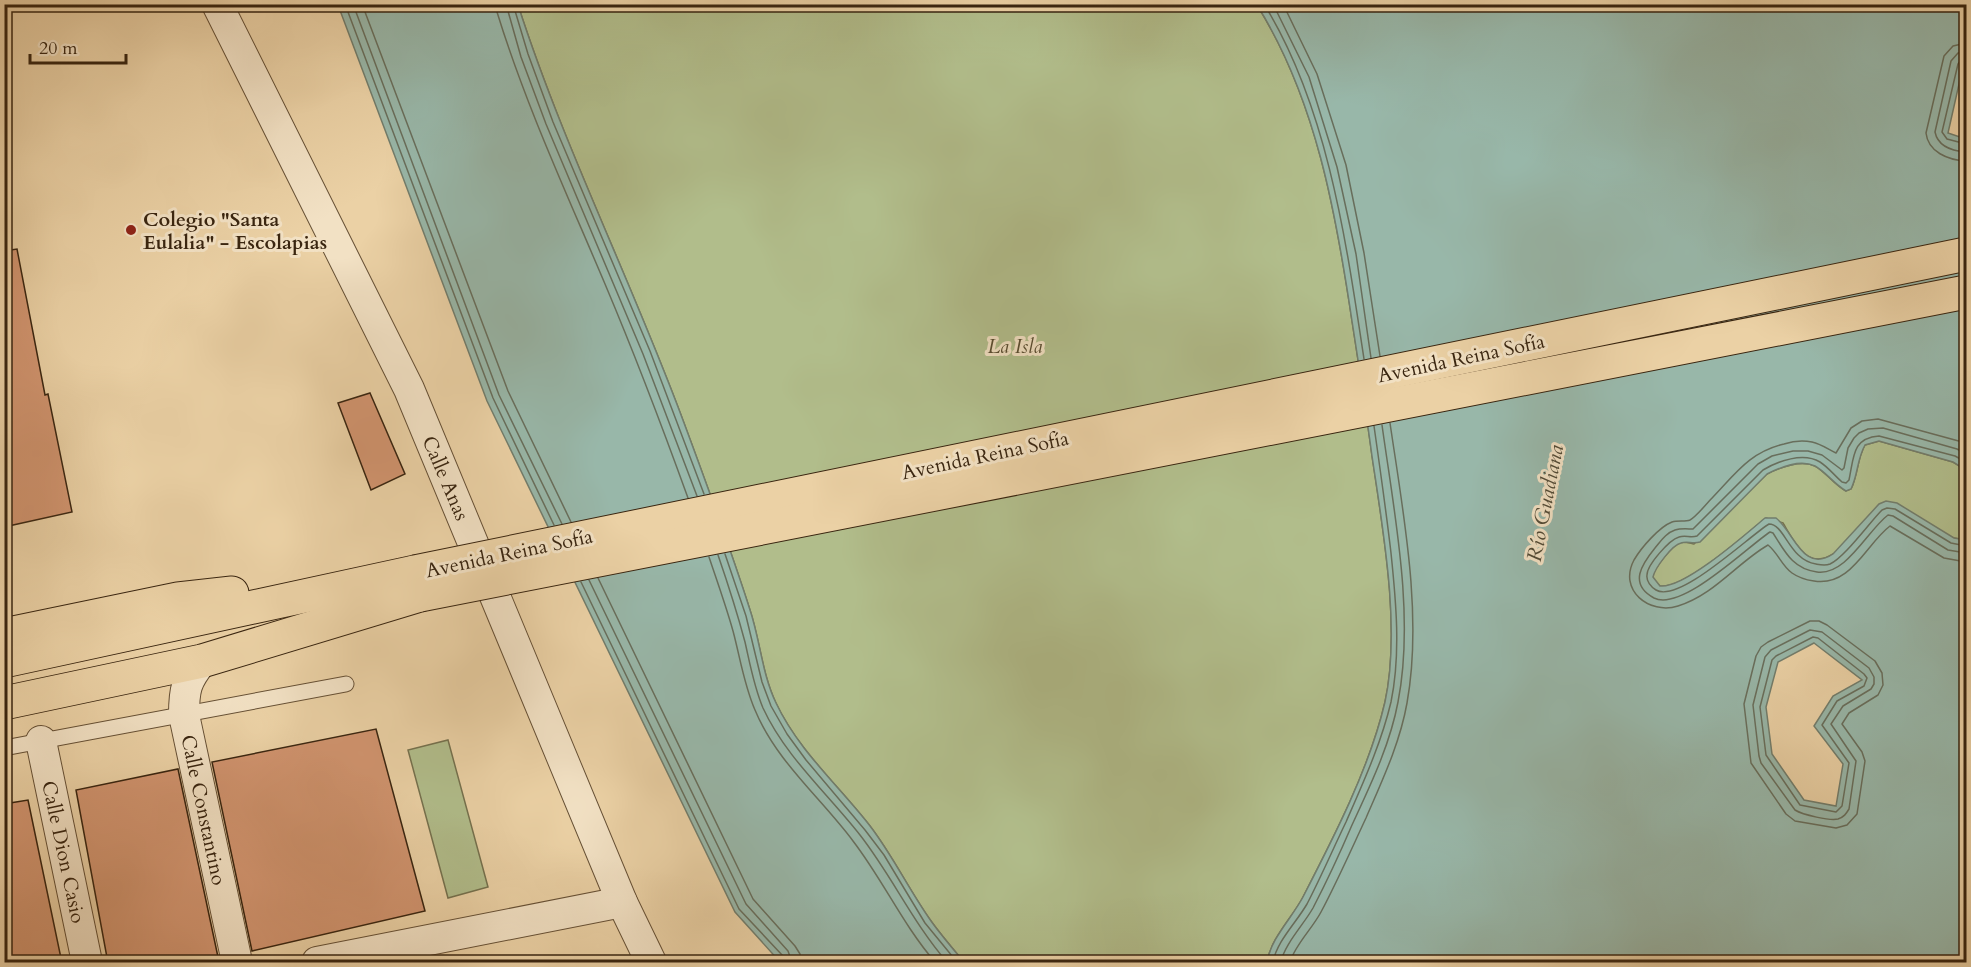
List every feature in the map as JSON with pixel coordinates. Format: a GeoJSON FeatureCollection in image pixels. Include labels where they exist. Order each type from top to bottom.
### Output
{"type":"FeatureCollection","features":[{"type":"Feature","properties":{"kind":"highway","name":"Avenida Reina Sofía"},"geometry":{"type":"LineString","coordinates":[[4,682],[418,584],[1966,254]]}},
{"type":"Feature","properties":{"kind":"highway","name":"Avenida Reina Sofía"},"geometry":{"type":"LineString","coordinates":[[4,661],[1966,292]]}},
{"type":"Feature","properties":{"kind":"highway"},"geometry":{"type":"LineString","coordinates":[[4,635],[178,599],[418,584]]}},
{"type":"Feature","properties":{"kind":"highway"},"geometry":{"type":"LineString","coordinates":[[4,703],[202,661],[418,584]]}},
{"type":"Feature","properties":{"kind":"street","name":"Calle Anas"},"geometry":{"type":"LineString","coordinates":[[217,4],[409,389],[622,902],[651,963]]}},
{"type":"Feature","properties":{"kind":"street","name":"Calle Constantino"},"geometry":{"type":"LineString","coordinates":[[202,661],[188,679],[184,694],[184,715],[237,963]]}},
{"type":"Feature","properties":{"kind":"street","name":"Calle Dion Casio"},"geometry":{"type":"LineString","coordinates":[[41,741],[87,963]]}},
{"type":"Feature","properties":{"kind":"street"},"geometry":{"type":"LineString","coordinates":[[317,963],[442,950],[622,902]]}},
{"type":"Feature","properties":{"kind":"lane"},"geometry":{"type":"LineString","coordinates":[[4,748],[346,684]]}},
{"type":"Feature","properties":{"kind":"green space","name":"La Isla"},"geometry":{"type":"Polygon","coordinates":[[[518,5],[1257,5],[1277,41],[1309,118],[1330,198],[1346,280],[1381,515],[1391,612],[1389,674],[1385,702],[1370,751],[1327,850],[1303,897],[1277,936],[1267,962],[964,962],[939,931],[878,837],[807,752],[776,703],[767,680],[742,586],[693,446],[643,318],[556,111],[518,5]]]}},
{"type":"Feature","properties":{"kind":"green space"},"geometry":{"type":"Polygon","coordinates":[[[1879,441],[1953,462],[1966,470],[1966,540],[1954,538],[1833,554],[1816,559],[1802,552],[1783,523],[1766,518],[1730,548],[1684,579],[1671,585],[1660,586],[1654,579],[1655,570],[1676,545],[1681,542],[1694,544],[1767,474],[1791,465],[1809,464],[1815,466],[1846,491],[1851,489],[1865,445],[1879,441]]]}},
{"type":"Feature","properties":{"kind":"green space"},"geometry":{"type":"Polygon","coordinates":[[[448,740],[488,887],[448,898],[408,750],[448,740]]]}},
{"type":"Feature","properties":{"kind":"water"},"geometry":{"type":"Polygon","coordinates":[[[338,5],[518,5],[556,111],[643,318],[693,446],[742,586],[767,680],[776,703],[807,752],[878,837],[931,921],[964,962],[780,962],[735,912],[487,401],[338,5]]]}},
{"type":"Feature","properties":{"kind":"water","name":"Río Guadiana"},"geometry":{"type":"Polygon","coordinates":[[[1257,5],[1966,5],[1966,53],[1948,133],[1966,139],[1966,470],[1953,462],[1879,441],[1865,445],[1851,489],[1846,491],[1815,466],[1803,463],[1784,467],[1767,474],[1700,542],[1683,542],[1673,548],[1660,563],[1653,577],[1660,586],[1671,585],[1684,579],[1730,547],[1765,518],[1776,518],[1800,549],[1814,559],[1823,559],[1833,554],[1879,504],[1886,501],[1897,503],[1954,538],[1966,540],[1966,962],[1267,962],[1277,936],[1303,897],[1327,850],[1361,776],[1385,702],[1391,643],[1389,579],[1385,547],[1339,239],[1321,158],[1309,118],[1277,41],[1257,5]],[[1814,643],[1778,662],[1766,707],[1772,754],[1804,800],[1836,806],[1843,764],[1814,726],[1833,696],[1862,680],[1814,643]]]}},
{"type":"Feature","properties":{"kind":"building"},"geometry":{"type":"Polygon","coordinates":[[[17,249],[45,395],[48,394],[72,512],[4,527],[4,251],[17,249]]]}},
{"type":"Feature","properties":{"kind":"building"},"geometry":{"type":"Polygon","coordinates":[[[370,393],[405,474],[371,490],[338,403],[370,393]]]}},
{"type":"Feature","properties":{"kind":"building"},"geometry":{"type":"Polygon","coordinates":[[[376,729],[425,911],[252,951],[212,762],[376,729]]]}},
{"type":"Feature","properties":{"kind":"building"},"geometry":{"type":"Polygon","coordinates":[[[178,769],[218,957],[191,963],[108,963],[76,790],[178,769]]]}},
{"type":"Feature","properties":{"kind":"building"},"geometry":{"type":"Polygon","coordinates":[[[28,800],[62,963],[4,963],[4,804],[28,800]]]}},
{"type":"Feature","properties":{"kind":"place","name":"Colegio \"Santa Eulalia\" - Escolapias"},"geometry":{"type":"Point","coordinates":[131,230]}}]}
